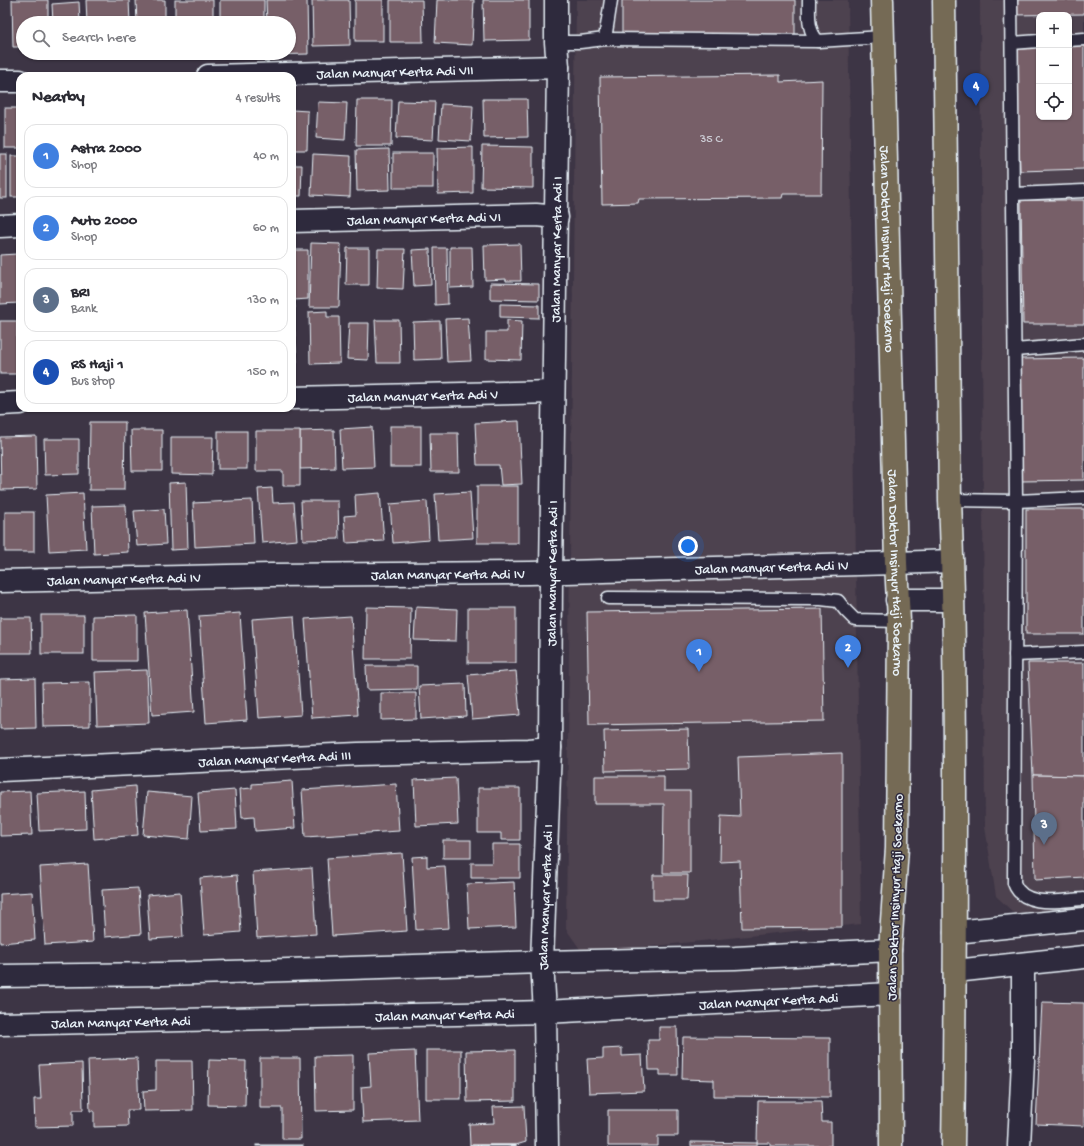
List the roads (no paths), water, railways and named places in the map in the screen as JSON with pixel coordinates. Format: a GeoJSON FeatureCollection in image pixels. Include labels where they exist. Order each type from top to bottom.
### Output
{"type":"FeatureCollection","features":[{"type":"Feature","properties":{"kind":"main road","name":"Jalan Doktor Insinyur Haji Soekarno"},"geometry":{"type":"LineString","coordinates":[[882,0],[898,610],[897,848],[890,954],[891,1146]]}},
{"type":"Feature","properties":{"kind":"main road"},"geometry":{"type":"LineString","coordinates":[[944,0],[950,500],[953,600],[955,953],[953,1146]]}},
{"type":"Feature","properties":{"kind":"street","name":"Jalan Manyar Kerta Adi I"},"geometry":{"type":"LineString","coordinates":[[547,1146],[545,1008],[542,969],[550,748],[553,392],[557,217],[558,67],[556,42],[556,0]]}},
{"type":"Feature","properties":{"kind":"street","name":"Jalan Manyar Kerta Adi VII"},"geometry":{"type":"LineString","coordinates":[[296,74],[558,67]]}},
{"type":"Feature","properties":{"kind":"street"},"geometry":{"type":"LineString","coordinates":[[0,81],[16,81]]}},
{"type":"Feature","properties":{"kind":"street","name":"Jalan Manyar Kerta Adi VI"},"geometry":{"type":"LineString","coordinates":[[296,221],[528,215],[557,217]]}},
{"type":"Feature","properties":{"kind":"street"},"geometry":{"type":"LineString","coordinates":[[0,226],[16,225]]}},
{"type":"Feature","properties":{"kind":"street","name":"Jalan Manyar Kerta Adi V"},"geometry":{"type":"LineString","coordinates":[[296,398],[553,392]]}},
{"type":"Feature","properties":{"kind":"street"},"geometry":{"type":"LineString","coordinates":[[0,404],[16,403]]}},
{"type":"Feature","properties":{"kind":"street","name":"Jalan Manyar Kerta Adi IV"},"geometry":{"type":"LineString","coordinates":[[0,581],[271,575],[551,573],[952,561]]}},
{"type":"Feature","properties":{"kind":"street"},"geometry":{"type":"LineString","coordinates":[[898,610],[953,600]]}},
{"type":"Feature","properties":{"kind":"street","name":"Jalan Manyar Kerta Adi III"},"geometry":{"type":"LineString","coordinates":[[0,770],[350,754],[528,750],[550,748]]}},
{"type":"Feature","properties":{"kind":"street"},"geometry":{"type":"LineString","coordinates":[[955,953],[1084,919]]}},
{"type":"Feature","properties":{"kind":"street"},"geometry":{"type":"LineString","coordinates":[[955,953],[1023,964],[1084,957]]}},
{"type":"Feature","properties":{"kind":"street"},"geometry":{"type":"LineString","coordinates":[[0,976],[542,969],[735,958],[890,954]]}},
{"type":"Feature","properties":{"kind":"street"},"geometry":{"type":"LineString","coordinates":[[1019,1146],[1023,1060],[1023,964]]}},
{"type":"Feature","properties":{"kind":"street","name":"Jalan Manyar Kerta Adi"},"geometry":{"type":"LineString","coordinates":[[0,1024],[545,1008],[890,989]]}},
{"type":"Feature","properties":{"kind":"lane"},"geometry":{"type":"LineString","coordinates":[[605,39],[611,0]]}},
{"type":"Feature","properties":{"kind":"lane"},"geometry":{"type":"LineString","coordinates":[[809,0],[810,28],[812,35],[818,41]]}},
{"type":"Feature","properties":{"kind":"lane"},"geometry":{"type":"LineString","coordinates":[[1011,0],[1016,501],[1014,882],[1016,889],[1027,897],[1042,902],[1084,899]]}},
{"type":"Feature","properties":{"kind":"lane"},"geometry":{"type":"LineString","coordinates":[[556,42],[580,42],[605,39],[818,41],[883,37]]}},
{"type":"Feature","properties":{"kind":"lane"},"geometry":{"type":"LineString","coordinates":[[1072,40],[1084,39]]}},
{"type":"Feature","properties":{"kind":"lane"},"geometry":{"type":"LineString","coordinates":[[1012,43],[1036,41]]}},
{"type":"Feature","properties":{"kind":"lane"},"geometry":{"type":"LineString","coordinates":[[1014,194],[1084,191]]}},
{"type":"Feature","properties":{"kind":"lane"},"geometry":{"type":"LineString","coordinates":[[1015,350],[1084,344]]}},
{"type":"Feature","properties":{"kind":"lane"},"geometry":{"type":"LineString","coordinates":[[950,500],[1016,501],[1084,498]]}},
{"type":"Feature","properties":{"kind":"lane"},"geometry":{"type":"LineString","coordinates":[[608,598],[821,599],[838,601],[856,620],[898,610]]}},
{"type":"Feature","properties":{"kind":"lane"},"geometry":{"type":"LineString","coordinates":[[1015,655],[1084,652]]}},
{"type":"Feature","properties":{"kind":"place","name":"RS Haji 1"},"geometry":{"type":"Point","coordinates":[976,106]}},
{"type":"Feature","properties":{"kind":"place","name":"Auto 2000"},"geometry":{"type":"Point","coordinates":[848,668]}},
{"type":"Feature","properties":{"kind":"place","name":"Astra 2000"},"geometry":{"type":"Point","coordinates":[699,672]}},
{"type":"Feature","properties":{"kind":"place","name":"BRI"},"geometry":{"type":"Point","coordinates":[1044,845]}}]}
